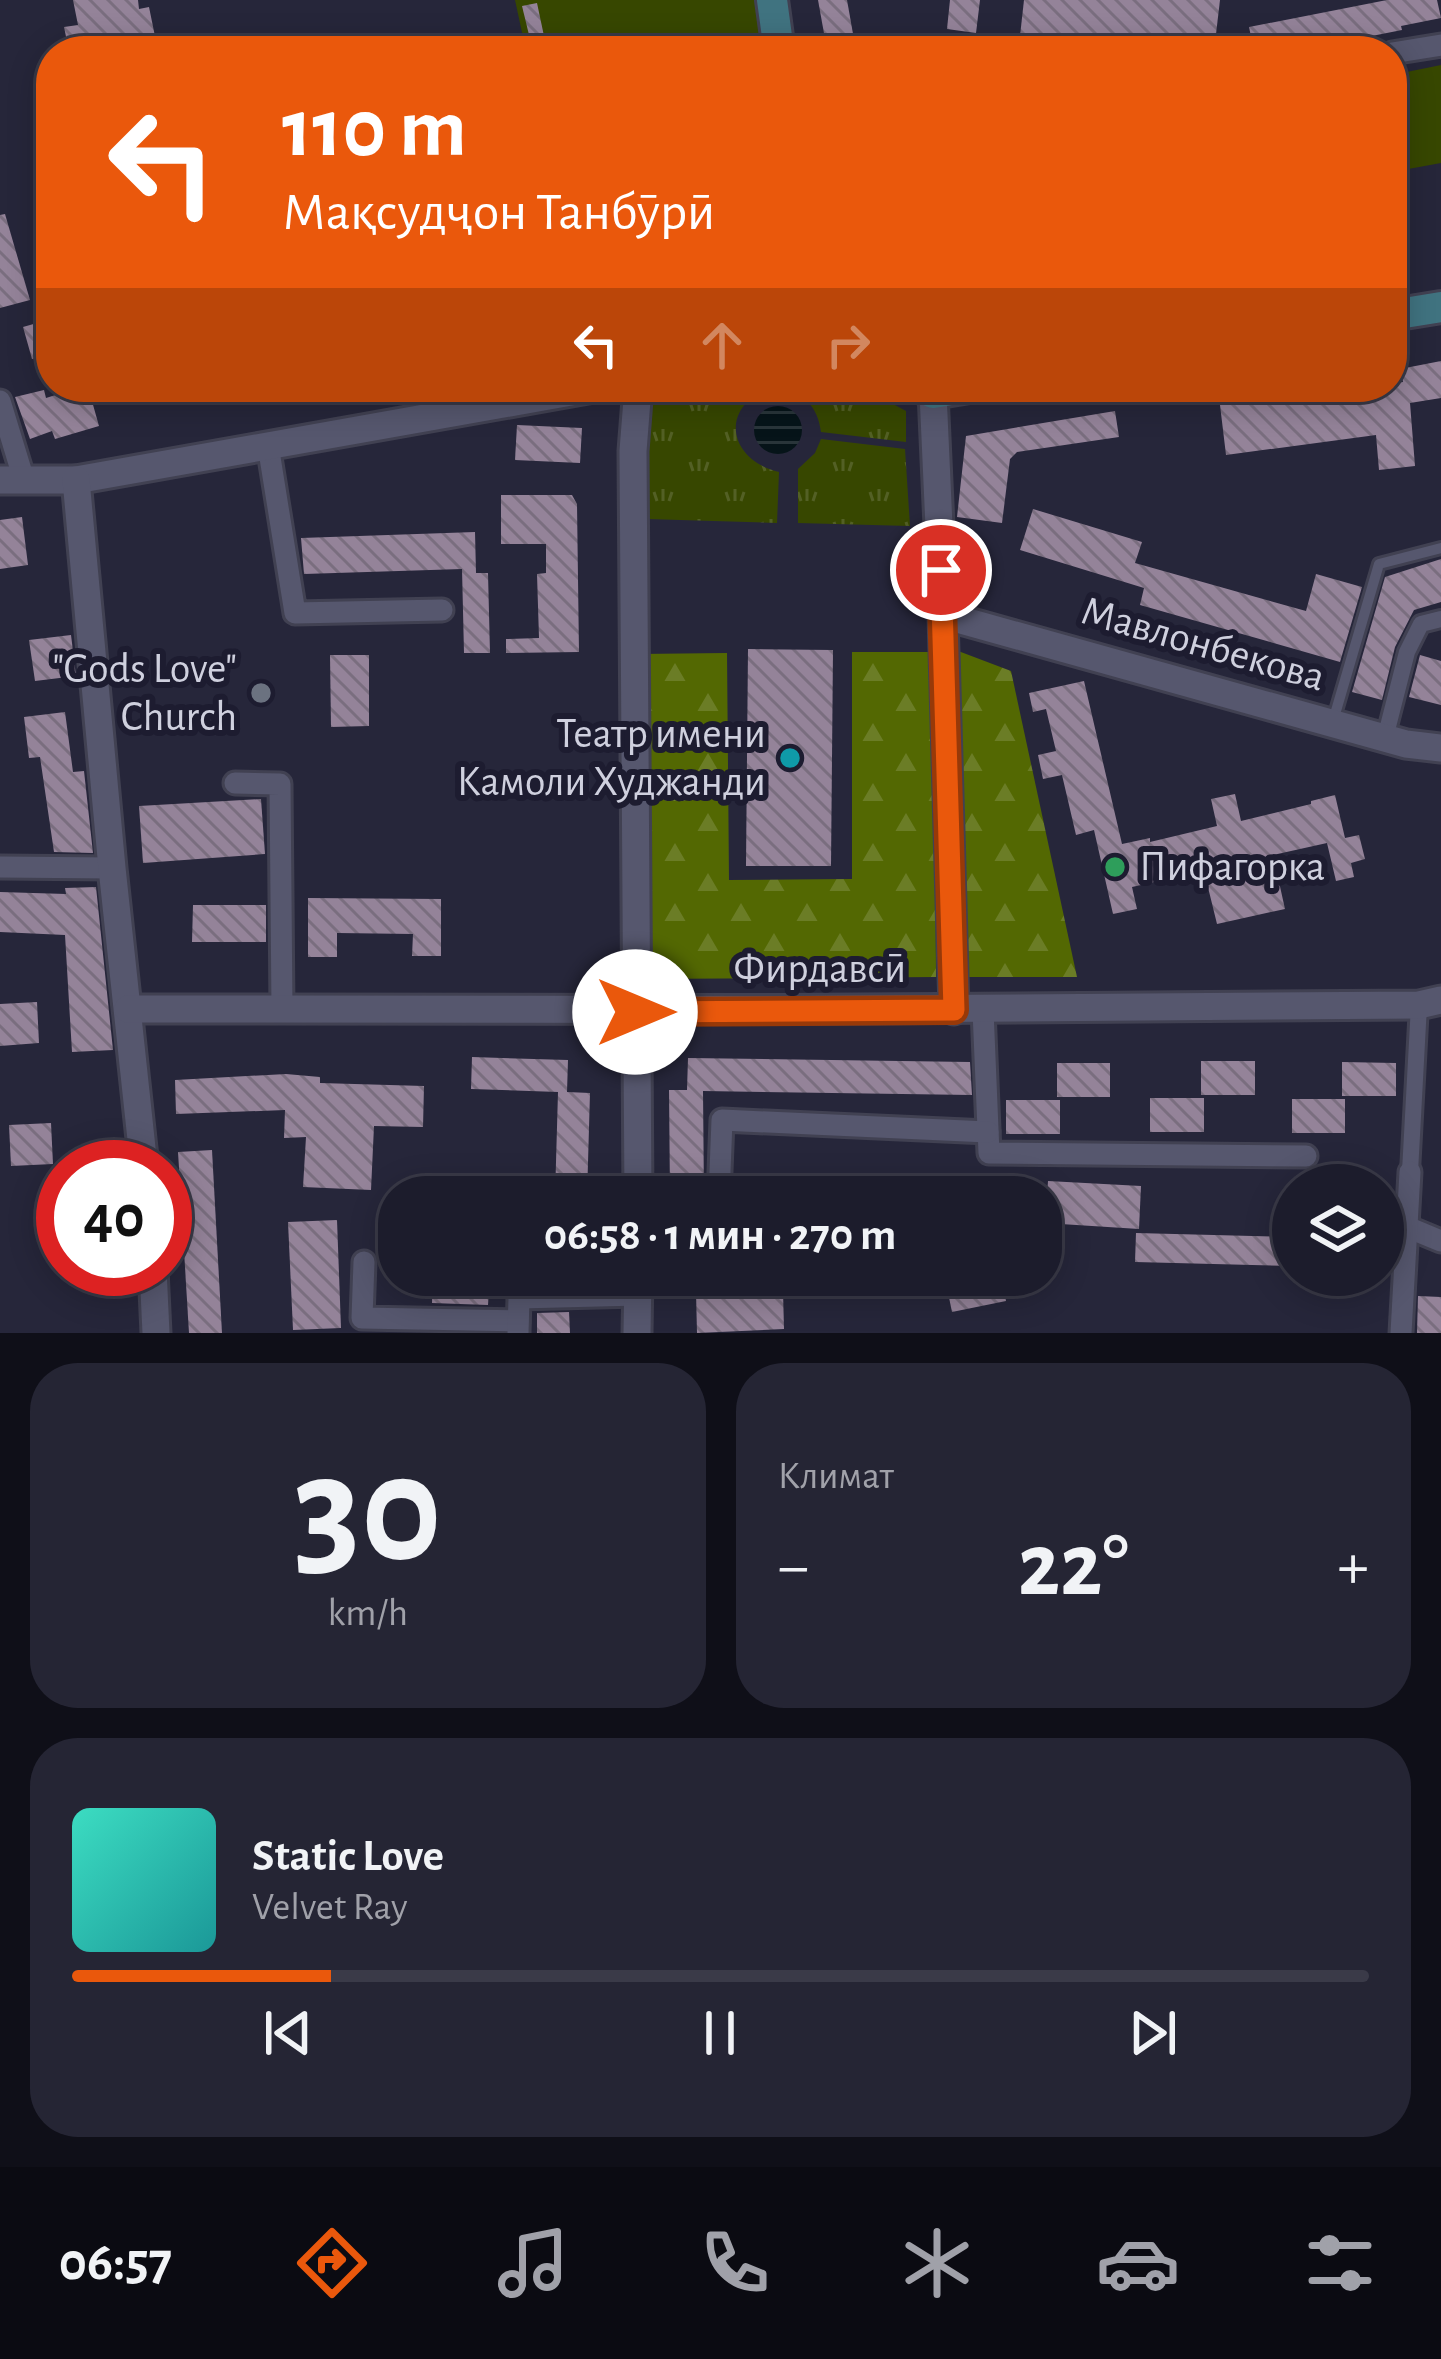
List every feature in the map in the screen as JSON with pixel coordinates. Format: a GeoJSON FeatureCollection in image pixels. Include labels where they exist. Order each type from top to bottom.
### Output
{"type":"FeatureCollection","features":[{"type":"Feature","properties":{"kind":"main road"},"geometry":{"type":"LineString","coordinates":[[772,0],[777,36]]}},
{"type":"Feature","properties":{"kind":"main road"},"geometry":{"type":"LineString","coordinates":[[1407,313],[1441,307]]}},
{"type":"Feature","properties":{"kind":"street"},"geometry":{"type":"LineString","coordinates":[[1407,51],[1441,45]]}},
{"type":"Feature","properties":{"kind":"street"},"geometry":{"type":"LineString","coordinates":[[0,401],[12,480],[76,480],[513,402]]}},
{"type":"Feature","properties":{"kind":"street"},"geometry":{"type":"LineString","coordinates":[[637,402],[633,451],[638,1176]]}},
{"type":"Feature","properties":{"kind":"street"},"geometry":{"type":"LineString","coordinates":[[927,402],[943,615],[954,1010]]}},
{"type":"Feature","properties":{"kind":"street"},"geometry":{"type":"LineString","coordinates":[[268,445],[295,613],[442,610]]}},
{"type":"Feature","properties":{"kind":"street"},"geometry":{"type":"LineString","coordinates":[[76,480],[141,1140]]}},
{"type":"Feature","properties":{"kind":"street","name":"Мавлонбекова"},"geometry":{"type":"LineString","coordinates":[[943,615],[1406,744],[1441,748]]}},
{"type":"Feature","properties":{"kind":"street"},"geometry":{"type":"LineString","coordinates":[[1385,738],[1407,652],[1421,624],[1441,619]]}},
{"type":"Feature","properties":{"kind":"street"},"geometry":{"type":"LineString","coordinates":[[235,783],[280,784],[282,1010]]}},
{"type":"Feature","properties":{"kind":"street"},"geometry":{"type":"LineString","coordinates":[[0,867],[112,868]]}},
{"type":"Feature","properties":{"kind":"street"},"geometry":{"type":"LineString","coordinates":[[1400,1333],[1410,1172],[1430,1003]]}},
{"type":"Feature","properties":{"kind":"street","name":"Фирдавсӣ"},"geometry":{"type":"LineString","coordinates":[[128,1009],[635,1012],[1430,1003]]}},
{"type":"Feature","properties":{"kind":"street"},"geometry":{"type":"LineString","coordinates":[[983,1010],[989,1153],[1306,1156]]}},
{"type":"Feature","properties":{"kind":"street"},"geometry":{"type":"LineString","coordinates":[[719,1176],[722,1120],[988,1132]]}},
{"type":"Feature","properties":{"kind":"street"},"geometry":{"type":"LineString","coordinates":[[1406,1227],[1441,1241]]}},
{"type":"Feature","properties":{"kind":"street"},"geometry":{"type":"LineString","coordinates":[[364,1262],[362,1318],[518,1327],[519,1298],[537,1296]]}},
{"type":"Feature","properties":{"kind":"street"},"geometry":{"type":"LineString","coordinates":[[154,1296],[156,1333]]}},
{"type":"Feature","properties":{"kind":"street"},"geometry":{"type":"LineString","coordinates":[[637,1333],[638,1296]]}},
{"type":"Feature","properties":{"kind":"lane"},"geometry":{"type":"LineString","coordinates":[[1332,724],[1379,564],[1441,548]]}},
{"type":"Feature","properties":{"kind":"green space"},"geometry":{"type":"Polygon","coordinates":[[[515,0],[760,0],[765,36],[523,36],[515,0]]]}},
{"type":"Feature","properties":{"kind":"green space"},"geometry":{"type":"Polygon","coordinates":[[[1441,65],[1441,163],[1407,169],[1407,72],[1441,65]]]}},
{"type":"Feature","properties":{"kind":"green space"},"geometry":{"type":"Polygon","coordinates":[[[647,402],[748,402],[736,423],[737,436],[750,458],[779,472],[777,523],[647,519],[647,402]]]}},
{"type":"Feature","properties":{"kind":"green space"},"geometry":{"type":"Polygon","coordinates":[[[808,402],[889,402],[906,411],[906,442],[821,432],[808,402]]]}},
{"type":"Feature","properties":{"kind":"green space"},"geometry":{"type":"Polygon","coordinates":[[[821,439],[905,449],[910,526],[798,523],[798,469],[815,453],[821,439]]]}},
{"type":"Feature","properties":{"kind":"green space"},"geometry":{"type":"Polygon","coordinates":[[[945,646],[1011,671],[1077,977],[950,977],[945,646]]]}},
{"type":"Feature","properties":{"kind":"green space"},"geometry":{"type":"Polygon","coordinates":[[[852,652],[934,652],[936,977],[641,979],[639,654],[727,653],[729,880],[852,879],[852,652]]]}},
{"type":"Feature","properties":{"kind":"shaded area"},"geometry":{"type":"Polygon","coordinates":[[[778,406],[795,413],[802,430],[795,447],[778,454],[761,447],[754,430],[761,413],[778,406]]]}},
{"type":"Feature","properties":{"kind":"building"},"geometry":{"type":"Polygon","coordinates":[[[73,0],[138,0],[139,9],[149,7],[155,36],[66,36],[64,27],[78,25],[73,0]]]}},
{"type":"Feature","properties":{"kind":"building"},"geometry":{"type":"Polygon","coordinates":[[[818,0],[847,0],[853,36],[824,36],[818,0]]]}},
{"type":"Feature","properties":{"kind":"building"},"geometry":{"type":"Polygon","coordinates":[[[950,0],[980,0],[976,33],[947,29],[950,0]]]}},
{"type":"Feature","properties":{"kind":"building"},"geometry":{"type":"Polygon","coordinates":[[[1024,0],[1220,0],[1216,36],[1020,36],[1024,0]]]}},
{"type":"Feature","properties":{"kind":"building"},"geometry":{"type":"Polygon","coordinates":[[[1387,0],[1437,0],[1441,18],[1372,36],[1251,36],[1249,27],[1387,0]]]}},
{"type":"Feature","properties":{"kind":"building"},"geometry":{"type":"Polygon","coordinates":[[[537,3],[544,36],[529,36],[522,6],[537,3]]]}},
{"type":"Feature","properties":{"kind":"building"},"geometry":{"type":"Polygon","coordinates":[[[5,214],[30,300],[0,308],[0,215],[5,214]]]}},
{"type":"Feature","properties":{"kind":"building"},"geometry":{"type":"Polygon","coordinates":[[[36,323],[36,358],[32,359],[23,327],[36,323]]]}},
{"type":"Feature","properties":{"kind":"building"},"geometry":{"type":"Polygon","coordinates":[[[1441,361],[1441,398],[1410,403],[1415,466],[1379,470],[1376,435],[1226,455],[1220,405],[1407,402],[1407,368],[1441,361]]]}},
{"type":"Feature","properties":{"kind":"building"},"geometry":{"type":"Polygon","coordinates":[[[36,392],[36,402],[92,402],[99,426],[55,439],[52,431],[30,439],[15,397],[36,392]]]}},
{"type":"Feature","properties":{"kind":"building"},"geometry":{"type":"Polygon","coordinates":[[[1115,411],[1119,437],[1017,452],[1010,459],[1002,523],[957,517],[966,436],[1115,411]]]}},
{"type":"Feature","properties":{"kind":"building"},"geometry":{"type":"Polygon","coordinates":[[[517,425],[582,428],[580,463],[515,460],[517,425]]]}},
{"type":"Feature","properties":{"kind":"building"},"geometry":{"type":"Polygon","coordinates":[[[501,495],[572,495],[577,504],[579,652],[506,653],[506,639],[539,638],[537,574],[546,573],[546,544],[501,544],[501,495]]]}},
{"type":"Feature","properties":{"kind":"building"},"geometry":{"type":"Polygon","coordinates":[[[1033,509],[1142,542],[1135,563],[1306,611],[1316,574],[1362,587],[1340,662],[1140,605],[1144,588],[1020,550],[1033,509]]]}},
{"type":"Feature","properties":{"kind":"building"},"geometry":{"type":"Polygon","coordinates":[[[22,517],[28,565],[0,569],[0,520],[22,517]]]}},
{"type":"Feature","properties":{"kind":"building"},"geometry":{"type":"Polygon","coordinates":[[[475,532],[476,573],[488,573],[490,653],[464,653],[462,569],[304,574],[301,538],[475,532]]]}},
{"type":"Feature","properties":{"kind":"building"},"geometry":{"type":"Polygon","coordinates":[[[1441,559],[1441,602],[1414,610],[1395,647],[1382,700],[1352,692],[1385,577],[1441,559]]]}},
{"type":"Feature","properties":{"kind":"building"},"geometry":{"type":"Polygon","coordinates":[[[71,635],[76,676],[35,681],[29,640],[71,635]]]}},
{"type":"Feature","properties":{"kind":"building","name":"Театр имени Камоли Худжанди"},"geometry":{"type":"Polygon","coordinates":[[[748,649],[833,650],[831,866],[746,866],[748,649]]]}},
{"type":"Feature","properties":{"kind":"building"},"geometry":{"type":"Polygon","coordinates":[[[330,655],[369,655],[369,726],[331,727],[330,655]]]}},
{"type":"Feature","properties":{"kind":"building"},"geometry":{"type":"Polygon","coordinates":[[[1420,655],[1441,661],[1441,705],[1409,697],[1420,655]]]}},
{"type":"Feature","properties":{"kind":"building"},"geometry":{"type":"Polygon","coordinates":[[[1084,681],[1122,844],[1217,826],[1211,799],[1235,794],[1241,821],[1335,795],[1345,838],[1359,835],[1365,859],[1351,863],[1354,877],[1336,881],[1327,843],[1273,855],[1285,909],[1217,924],[1204,871],[1132,887],[1137,909],[1113,914],[1094,830],[1076,835],[1062,775],[1043,779],[1038,755],[1056,751],[1046,709],[1033,712],[1029,693],[1084,681]]]}},
{"type":"Feature","properties":{"kind":"building"},"geometry":{"type":"Polygon","coordinates":[[[65,712],[73,772],[84,771],[93,853],[54,852],[40,757],[29,758],[24,717],[65,712]]]}},
{"type":"Feature","properties":{"kind":"building"},"geometry":{"type":"Polygon","coordinates":[[[261,799],[265,854],[143,863],[139,806],[261,799]]]}},
{"type":"Feature","properties":{"kind":"building"},"geometry":{"type":"Polygon","coordinates":[[[96,887],[113,1050],[72,1052],[65,935],[0,932],[0,892],[66,894],[65,888],[96,887]]]}},
{"type":"Feature","properties":{"kind":"building"},"geometry":{"type":"Polygon","coordinates":[[[308,898],[441,899],[441,956],[412,956],[413,934],[337,933],[337,957],[308,957],[308,898]]]}},
{"type":"Feature","properties":{"kind":"building"},"geometry":{"type":"Polygon","coordinates":[[[193,905],[266,905],[266,942],[192,942],[193,905]]]}},
{"type":"Feature","properties":{"kind":"building"},"geometry":{"type":"Polygon","coordinates":[[[37,1002],[39,1043],[0,1046],[0,1004],[37,1002]]]}},
{"type":"Feature","properties":{"kind":"building"},"geometry":{"type":"Polygon","coordinates":[[[472,1057],[568,1060],[567,1092],[590,1093],[588,1176],[556,1176],[558,1092],[471,1089],[472,1057]]]}},
{"type":"Feature","properties":{"kind":"building"},"geometry":{"type":"Polygon","coordinates":[[[688,1058],[970,1062],[972,1095],[703,1091],[704,1176],[670,1176],[669,1090],[687,1090],[688,1058]]]}},
{"type":"Feature","properties":{"kind":"building"},"geometry":{"type":"Polygon","coordinates":[[[1201,1061],[1255,1061],[1255,1095],[1201,1095],[1201,1061]]]}},
{"type":"Feature","properties":{"kind":"building"},"geometry":{"type":"Polygon","coordinates":[[[1342,1062],[1396,1063],[1396,1096],[1342,1096],[1342,1062]]]}},
{"type":"Feature","properties":{"kind":"building"},"geometry":{"type":"Polygon","coordinates":[[[1057,1063],[1110,1063],[1110,1097],[1057,1097],[1057,1063]]]}},
{"type":"Feature","properties":{"kind":"building"},"geometry":{"type":"Polygon","coordinates":[[[286,1074],[320,1077],[320,1083],[424,1086],[423,1127],[374,1126],[371,1190],[303,1187],[306,1137],[284,1138],[285,1110],[176,1114],[175,1080],[286,1074]]]}},
{"type":"Feature","properties":{"kind":"building"},"geometry":{"type":"Polygon","coordinates":[[[1150,1098],[1204,1098],[1204,1132],[1150,1132],[1150,1098]]]}},
{"type":"Feature","properties":{"kind":"building"},"geometry":{"type":"Polygon","coordinates":[[[1292,1099],[1345,1099],[1345,1133],[1292,1133],[1292,1099]]]}},
{"type":"Feature","properties":{"kind":"building"},"geometry":{"type":"Polygon","coordinates":[[[1006,1100],[1060,1100],[1060,1134],[1006,1134],[1006,1100]]]}},
{"type":"Feature","properties":{"kind":"building"},"geometry":{"type":"Polygon","coordinates":[[[51,1123],[52,1140],[36,1140],[36,1165],[11,1166],[9,1125],[51,1123]]]}},
{"type":"Feature","properties":{"kind":"building"},"geometry":{"type":"Polygon","coordinates":[[[212,1150],[222,1333],[189,1333],[192,1151],[212,1150]]]}},
{"type":"Feature","properties":{"kind":"building"},"geometry":{"type":"Polygon","coordinates":[[[1062,1182],[1141,1186],[1139,1229],[1062,1224],[1062,1182]]]}},
{"type":"Feature","properties":{"kind":"building"},"geometry":{"type":"Polygon","coordinates":[[[337,1220],[341,1328],[293,1330],[288,1222],[337,1220]]]}},
{"type":"Feature","properties":{"kind":"building"},"geometry":{"type":"Polygon","coordinates":[[[1136,1233],[1272,1236],[1272,1265],[1135,1262],[1136,1233]]]}},
{"type":"Feature","properties":{"kind":"building"},"geometry":{"type":"Polygon","coordinates":[[[432,1296],[489,1296],[488,1305],[432,1303],[432,1296]]]}},
{"type":"Feature","properties":{"kind":"building"},"geometry":{"type":"Polygon","coordinates":[[[696,1296],[783,1296],[784,1329],[697,1333],[696,1296]]]}},
{"type":"Feature","properties":{"kind":"building"},"geometry":{"type":"Polygon","coordinates":[[[949,1296],[1005,1296],[1006,1301],[952,1312],[949,1296]]]}},
{"type":"Feature","properties":{"kind":"building"},"geometry":{"type":"Polygon","coordinates":[[[1418,1296],[1441,1297],[1441,1333],[1417,1333],[1418,1296]]]}},
{"type":"Feature","properties":{"kind":"building"},"geometry":{"type":"Polygon","coordinates":[[[569,1312],[570,1333],[537,1333],[537,1313],[569,1312]]]}},
{"type":"Feature","properties":{"kind":"place","name":"\"Gods Love\" Church"},"geometry":{"type":"Point","coordinates":[261,693]}},
{"type":"Feature","properties":{"kind":"place","name":"Театр имени Камоли Худжанди"},"geometry":{"type":"Point","coordinates":[790,758]}},
{"type":"Feature","properties":{"kind":"place","name":"Пифагорка"},"geometry":{"type":"Point","coordinates":[1115,867]}},
{"type":"Feature","properties":{"kind":"route"},"geometry":{"type":"LineString","coordinates":[[635,1012],[954,1010],[941,570]]}}]}
